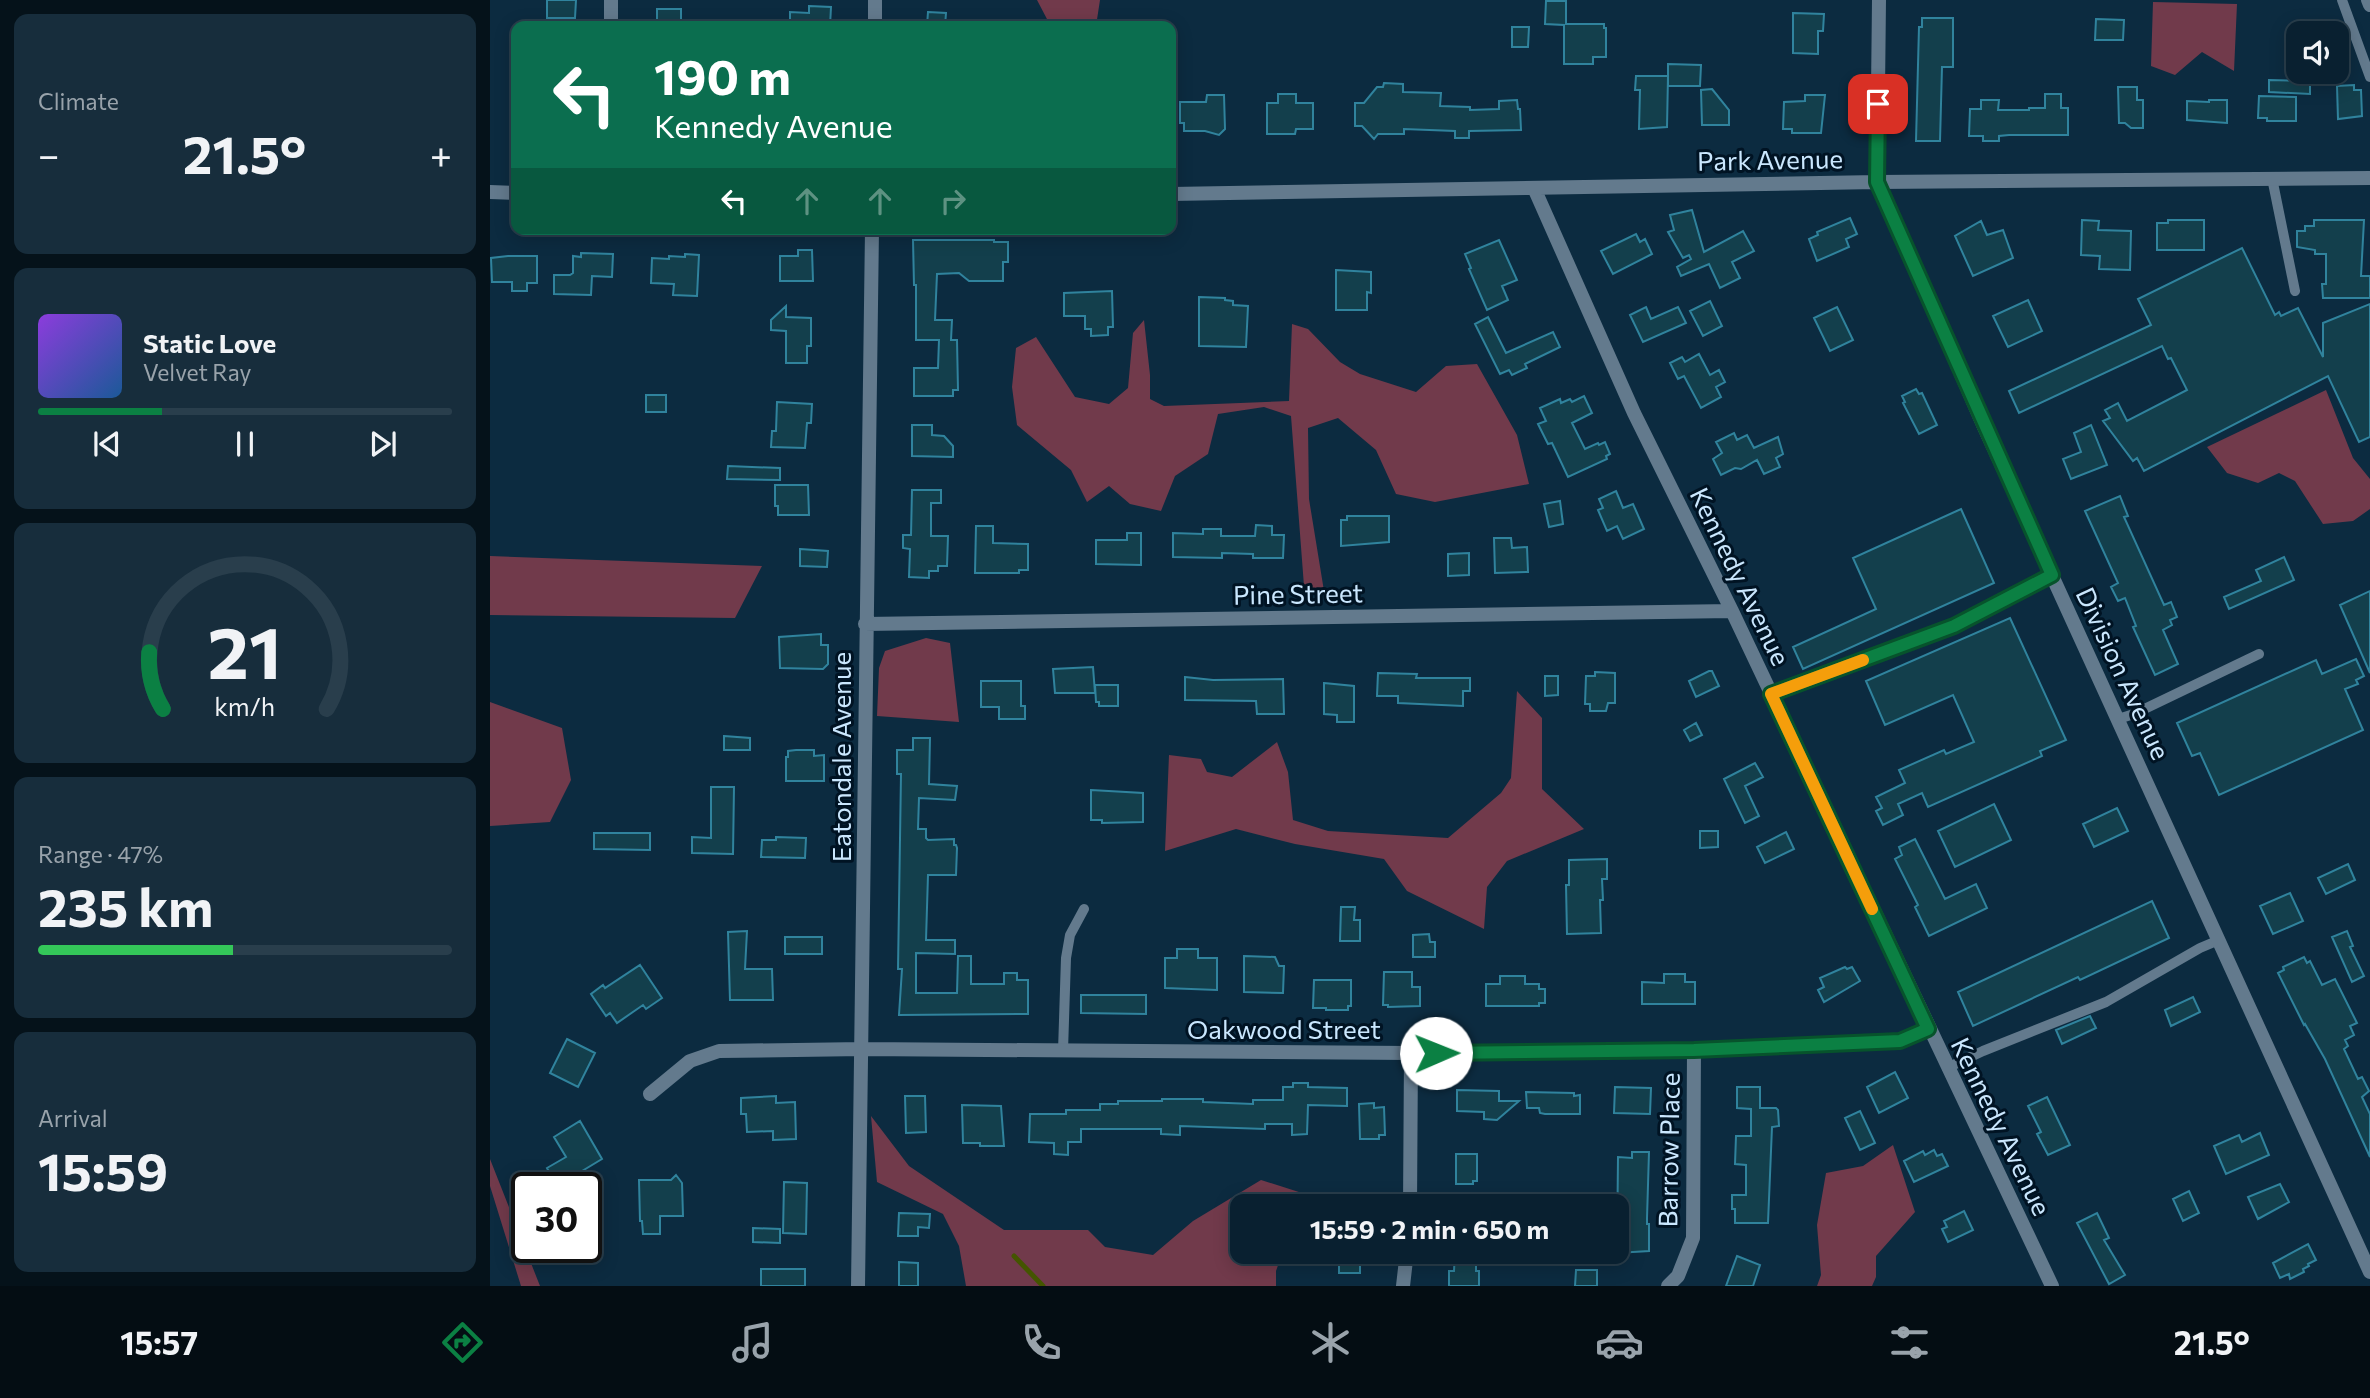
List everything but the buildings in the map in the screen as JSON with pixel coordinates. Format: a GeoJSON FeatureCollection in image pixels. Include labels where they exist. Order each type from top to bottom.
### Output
{"type":"FeatureCollection","features":[{"type":"Feature","properties":{"kind":"street"},"geometry":{"type":"LineString","coordinates":[[611,0],[611,21]]}},
{"type":"Feature","properties":{"kind":"street"},"geometry":{"type":"LineString","coordinates":[[875,0],[875,21]]}},
{"type":"Feature","properties":{"kind":"street","name":"Division Avenue"},"geometry":{"type":"LineString","coordinates":[[1879,0],[1877,182],[2052,575],[2370,1272]]}},
{"type":"Feature","properties":{"kind":"street"},"geometry":{"type":"LineString","coordinates":[[2368,0],[2370,5]]}},
{"type":"Feature","properties":{"kind":"street","name":"Park Avenue"},"geometry":{"type":"LineString","coordinates":[[1176,194],[1877,182],[2370,178]]}},
{"type":"Feature","properties":{"kind":"street","name":"Kennedy Avenue"},"geometry":{"type":"LineString","coordinates":[[1534,188],[1634,413],[1732,611],[2052,1286]]}},
{"type":"Feature","properties":{"kind":"street"},"geometry":{"type":"LineString","coordinates":[[490,192],[511,193]]}},
{"type":"Feature","properties":{"kind":"street","name":"Eatondale Avenue"},"geometry":{"type":"LineString","coordinates":[[858,1286],[872,235]]}},
{"type":"Feature","properties":{"kind":"street","name":"Pine Street"},"geometry":{"type":"LineString","coordinates":[[865,624],[1732,611]]}},
{"type":"Feature","properties":{"kind":"street","name":"Oakwood Street"},"geometry":{"type":"LineString","coordinates":[[650,1094],[690,1062],[719,1051],[863,1049],[1411,1053],[1694,1050],[1900,1041],[1928,1029]]}},
{"type":"Feature","properties":{"kind":"street","name":"Barrow Place"},"geometry":{"type":"LineString","coordinates":[[1668,1286],[1678,1276],[1693,1238],[1694,1050]]}},
{"type":"Feature","properties":{"kind":"street"},"geometry":{"type":"LineString","coordinates":[[1410,1194],[1411,1053]]}},
{"type":"Feature","properties":{"kind":"street"},"geometry":{"type":"LineString","coordinates":[[1403,1286],[1406,1264]]}},
{"type":"Feature","properties":{"kind":"lane"},"geometry":{"type":"LineString","coordinates":[[2342,0],[2370,76]]}},
{"type":"Feature","properties":{"kind":"lane"},"geometry":{"type":"LineString","coordinates":[[2272,178],[2295,291]]}},
{"type":"Feature","properties":{"kind":"lane"},"geometry":{"type":"LineString","coordinates":[[1771,694],[1954,626],[2052,575]]}},
{"type":"Feature","properties":{"kind":"lane"},"geometry":{"type":"LineString","coordinates":[[2118,719],[2134,714],[2259,654]]}},
{"type":"Feature","properties":{"kind":"lane"},"geometry":{"type":"LineString","coordinates":[[1063,1051],[1066,958],[1070,935],[1084,909]]}},
{"type":"Feature","properties":{"kind":"lane"},"geometry":{"type":"LineString","coordinates":[[1947,1068],[2106,1002],[2200,948],[2219,940]]}},
{"type":"Feature","properties":{"kind":"shaded area"},"geometry":{"type":"Polygon","coordinates":[[[1037,0],[1100,0],[1097,21],[1048,21],[1037,0]]]}},
{"type":"Feature","properties":{"kind":"shaded area"},"geometry":{"type":"Polygon","coordinates":[[[2153,2],[2237,4],[2234,71],[2202,52],[2175,75],[2151,66],[2153,2]]]}},
{"type":"Feature","properties":{"kind":"shaded area"},"geometry":{"type":"Polygon","coordinates":[[[1144,320],[1150,399],[1164,406],[1289,401],[1292,324],[1308,329],[1340,362],[1360,374],[1416,392],[1446,366],[1477,364],[1517,435],[1529,484],[1435,502],[1396,494],[1376,450],[1338,418],[1308,428],[1309,499],[1324,591],[1304,586],[1291,416],[1264,407],[1218,414],[1208,454],[1175,476],[1161,511],[1130,504],[1109,486],[1087,502],[1071,470],[1017,425],[1012,387],[1016,348],[1036,337],[1075,397],[1109,404],[1128,388],[1133,333],[1144,320]]]}},
{"type":"Feature","properties":{"kind":"shaded area"},"geometry":{"type":"Polygon","coordinates":[[[2326,390],[2353,458],[2370,479],[2370,509],[2353,521],[2323,524],[2295,481],[2279,473],[2258,483],[2227,473],[2207,447],[2326,390]]]}},
{"type":"Feature","properties":{"kind":"shaded area"},"geometry":{"type":"Polygon","coordinates":[[[490,556],[762,566],[735,618],[490,615],[490,556]]]}},
{"type":"Feature","properties":{"kind":"shaded area"},"geometry":{"type":"Polygon","coordinates":[[[926,638],[950,643],[959,722],[877,716],[879,668],[885,651],[926,638]]]}},
{"type":"Feature","properties":{"kind":"shaded area"},"geometry":{"type":"Polygon","coordinates":[[[1517,691],[1542,718],[1542,789],[1584,829],[1507,861],[1487,887],[1484,929],[1407,891],[1384,859],[1295,844],[1236,829],[1165,851],[1169,755],[1201,759],[1207,772],[1232,777],[1277,742],[1288,772],[1293,820],[1328,831],[1448,838],[1501,793],[1511,778],[1517,691]]]}},
{"type":"Feature","properties":{"kind":"shaded area"},"geometry":{"type":"Polygon","coordinates":[[[490,702],[562,728],[571,780],[550,822],[490,826],[490,702]]]}},
{"type":"Feature","properties":{"kind":"shaded area"},"geometry":{"type":"Polygon","coordinates":[[[871,1116],[909,1166],[1004,1230],[1088,1230],[1105,1247],[1153,1255],[1193,1221],[1230,1199],[1230,1264],[1278,1264],[1276,1286],[966,1286],[959,1246],[943,1214],[877,1182],[871,1116]]]}},
{"type":"Feature","properties":{"kind":"shaded area"},"geometry":{"type":"Polygon","coordinates":[[[1893,1145],[1915,1212],[1876,1256],[1876,1277],[1872,1286],[1817,1286],[1821,1275],[1817,1225],[1826,1173],[1863,1166],[1893,1145]]]}},
{"type":"Feature","properties":{"kind":"shaded area"},"geometry":{"type":"Polygon","coordinates":[[[490,1159],[511,1212],[511,1254],[490,1186],[490,1159]]]}},
{"type":"Feature","properties":{"kind":"shaded area"},"geometry":{"type":"Polygon","coordinates":[[[1261,1180],[1302,1194],[1238,1194],[1261,1180]]]}},
{"type":"Feature","properties":{"kind":"shaded area"},"geometry":{"type":"Polygon","coordinates":[[[514,1263],[531,1263],[540,1286],[521,1286],[514,1263]]]}},
{"type":"Feature","properties":{"kind":"waterway"},"geometry":{"type":"LineString","coordinates":[[1014,1256],[1043,1286]]}},
{"type":"Feature","properties":{"kind":"slow traffic"},"geometry":{"type":"LineString","coordinates":[[1863,660],[1771,694],[1872,909]]}},
{"type":"Feature","properties":{"kind":"route"},"geometry":{"type":"LineString","coordinates":[[1436,1053],[1694,1050],[1900,1041],[1928,1029],[1771,694],[1954,626],[2052,575],[1877,182],[1878,104]]}}]}
